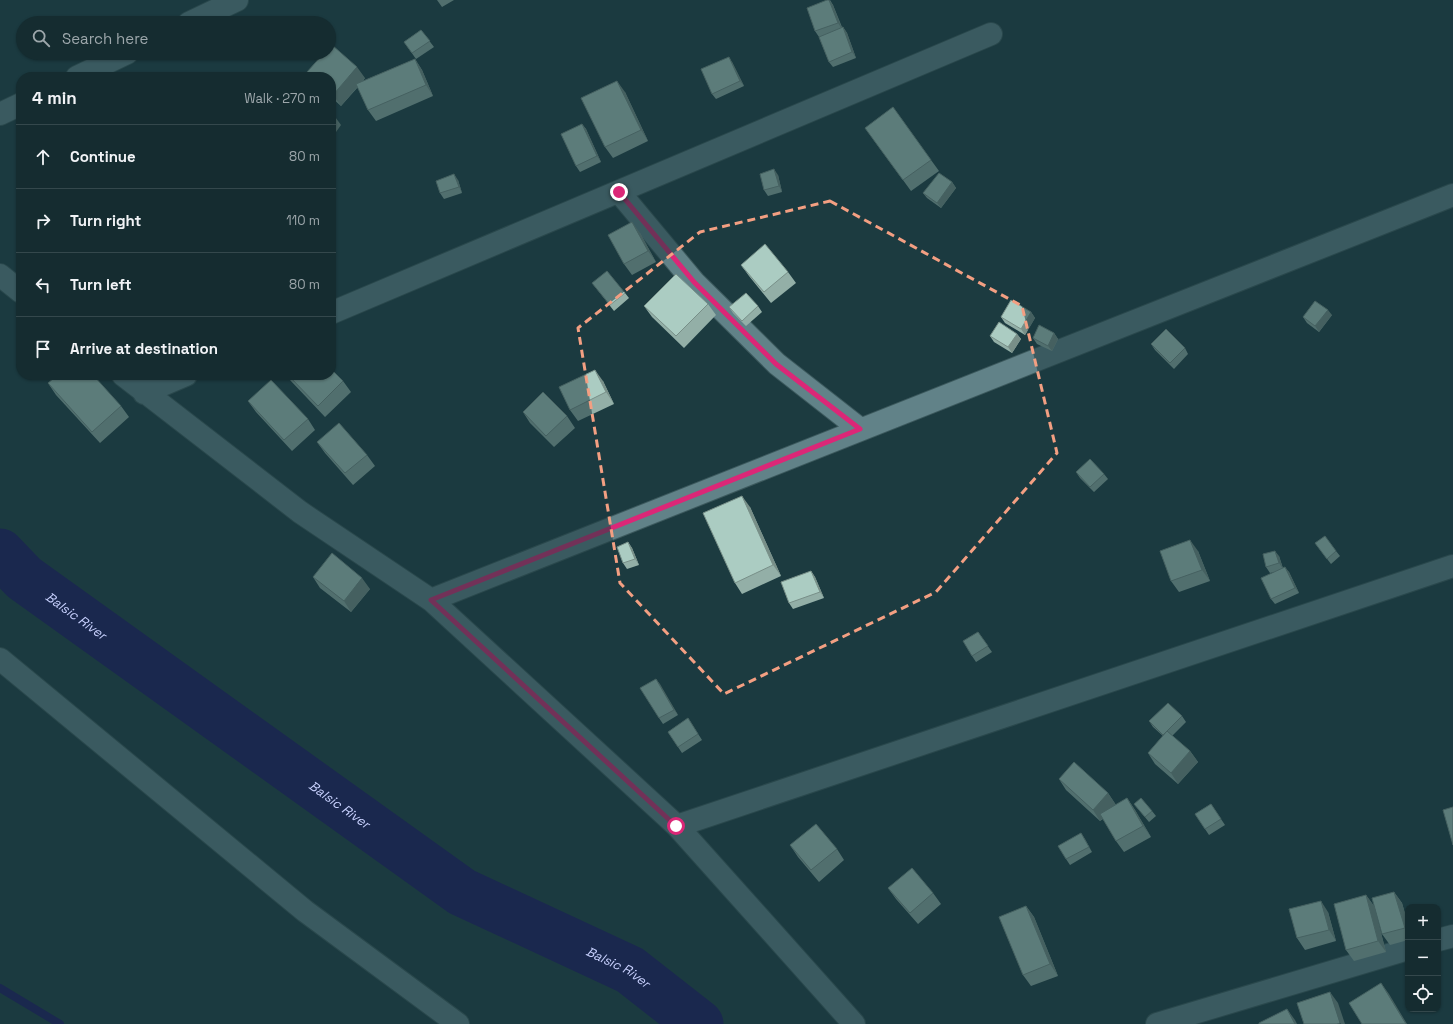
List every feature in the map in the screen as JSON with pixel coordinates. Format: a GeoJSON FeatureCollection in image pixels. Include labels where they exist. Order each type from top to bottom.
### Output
{"type":"FeatureCollection","features":[{"type":"Feature","properties":{"kind":"street"},"geometry":{"type":"LineString","coordinates":[[204,16],[237,0]]}},
{"type":"Feature","properties":{"kind":"street"},"geometry":{"type":"LineString","coordinates":[[336,312],[991,34]]}},
{"type":"Feature","properties":{"kind":"street"},"geometry":{"type":"LineString","coordinates":[[87,72],[112,60]]}},
{"type":"Feature","properties":{"kind":"street"},"geometry":{"type":"LineString","coordinates":[[0,114],[16,106]]}},
{"type":"Feature","properties":{"kind":"street"},"geometry":{"type":"LineString","coordinates":[[619,192],[694,282],[771,358],[860,429]]}},
{"type":"Feature","properties":{"kind":"street"},"geometry":{"type":"LineString","coordinates":[[431,600],[1453,195]]}},
{"type":"Feature","properties":{"kind":"street"},"geometry":{"type":"LineString","coordinates":[[0,275],[16,288]]}},
{"type":"Feature","properties":{"kind":"street"},"geometry":{"type":"LineString","coordinates":[[129,380],[300,512],[431,600],[676,826],[854,1024]]}},
{"type":"Feature","properties":{"kind":"street"},"geometry":{"type":"LineString","coordinates":[[144,393],[174,380]]}},
{"type":"Feature","properties":{"kind":"street"},"geometry":{"type":"LineString","coordinates":[[676,826],[1453,566]]}},
{"type":"Feature","properties":{"kind":"street"},"geometry":{"type":"LineString","coordinates":[[0,659],[305,911],[458,1024]]}},
{"type":"Feature","properties":{"kind":"street"},"geometry":{"type":"LineString","coordinates":[[1441,939],[1453,936]]}},
{"type":"Feature","properties":{"kind":"street"},"geometry":{"type":"LineString","coordinates":[[1157,1024],[1405,950]]}},
{"type":"Feature","properties":{"kind":"highlighted area"},"geometry":{"type":"Polygon","coordinates":[[[830,201],[1022,306],[1057,453],[936,592],[724,694],[620,583],[578,328],[700,232],[830,201]]]}},
{"type":"Feature","properties":{"kind":"building"},"geometry":{"type":"Polygon","coordinates":[[[829,0],[838,23],[815,31],[807,8],[829,0]]]}},
{"type":"Feature","properties":{"kind":"building"},"geometry":{"type":"Polygon","coordinates":[[[843,27],[852,52],[829,62],[819,37],[843,27]]]}},
{"type":"Feature","properties":{"kind":"building"},"geometry":{"type":"Polygon","coordinates":[[[421,30],[430,41],[412,53],[404,42],[421,30]]]}},
{"type":"Feature","properties":{"kind":"building"},"geometry":{"type":"Polygon","coordinates":[[[336,49],[357,67],[336,92],[336,72],[307,72],[318,60],[336,60],[336,49]]]}},
{"type":"Feature","properties":{"kind":"building"},"geometry":{"type":"Polygon","coordinates":[[[729,57],[740,81],[712,94],[701,69],[729,57]]]}},
{"type":"Feature","properties":{"kind":"building"},"geometry":{"type":"Polygon","coordinates":[[[415,59],[426,85],[368,110],[356,84],[415,59]]]}},
{"type":"Feature","properties":{"kind":"building"},"geometry":{"type":"Polygon","coordinates":[[[617,81],[641,130],[605,147],[581,98],[617,81]]]}},
{"type":"Feature","properties":{"kind":"building"},"geometry":{"type":"Polygon","coordinates":[[[893,107],[931,160],[903,180],[865,128],[893,107]]]}},
{"type":"Feature","properties":{"kind":"building"},"geometry":{"type":"Polygon","coordinates":[[[582,124],[597,156],[576,166],[561,134],[582,124]]]}},
{"type":"Feature","properties":{"kind":"building"},"geometry":{"type":"Polygon","coordinates":[[[774,169],[779,186],[764,190],[760,174],[774,169]]]}},
{"type":"Feature","properties":{"kind":"building"},"geometry":{"type":"Polygon","coordinates":[[[939,173],[952,182],[937,203],[923,193],[939,173]]]}},
{"type":"Feature","properties":{"kind":"building"},"geometry":{"type":"Polygon","coordinates":[[[454,174],[459,187],[440,193],[436,181],[454,174]]]}},
{"type":"Feature","properties":{"kind":"building"},"geometry":{"type":"Polygon","coordinates":[[[632,222],[648,251],[624,264],[608,235],[632,222]]]}},
{"type":"Feature","properties":{"kind":"building"},"geometry":{"type":"Polygon","coordinates":[[[765,244],[788,272],[764,292],[741,265],[765,244]]]}},
{"type":"Feature","properties":{"kind":"building"},"geometry":{"type":"Polygon","coordinates":[[[607,271],[625,293],[610,305],[592,283],[607,271]]]}},
{"type":"Feature","properties":{"kind":"building"},"geometry":{"type":"Polygon","coordinates":[[[676,274],[708,304],[676,336],[644,306],[676,274]]]}},
{"type":"Feature","properties":{"kind":"building"},"geometry":{"type":"Polygon","coordinates":[[[746,293],[758,306],[742,321],[729,307],[746,293]]]}},
{"type":"Feature","properties":{"kind":"building"},"geometry":{"type":"Polygon","coordinates":[[[1011,300],[1031,312],[1021,329],[1001,317],[1011,300]]]}},
{"type":"Feature","properties":{"kind":"building"},"geometry":{"type":"Polygon","coordinates":[[[1315,301],[1328,310],[1315,326],[1303,317],[1315,301]]]}},
{"type":"Feature","properties":{"kind":"building"},"geometry":{"type":"Polygon","coordinates":[[[999,322],[1017,334],[1008,347],[990,336],[999,322]]]}},
{"type":"Feature","properties":{"kind":"building"},"geometry":{"type":"Polygon","coordinates":[[[1039,325],[1054,333],[1048,346],[1033,338],[1039,325]]]}},
{"type":"Feature","properties":{"kind":"building"},"geometry":{"type":"Polygon","coordinates":[[[1166,329],[1185,348],[1170,363],[1151,344],[1166,329]]]}},
{"type":"Feature","properties":{"kind":"building"},"geometry":{"type":"Polygon","coordinates":[[[595,370],[606,392],[570,410],[559,387],[595,370]]]}},
{"type":"Feature","properties":{"kind":"building"},"geometry":{"type":"Polygon","coordinates":[[[336,374],[343,381],[318,406],[293,380],[336,380],[336,374]]]}},
{"type":"Feature","properties":{"kind":"building"},"geometry":{"type":"Polygon","coordinates":[[[52,380],[98,380],[121,406],[92,432],[48,383],[52,380]]]}},
{"type":"Feature","properties":{"kind":"building"},"geometry":{"type":"Polygon","coordinates":[[[271,380],[308,419],[284,440],[248,401],[271,380]]]}},
{"type":"Feature","properties":{"kind":"building"},"geometry":{"type":"Polygon","coordinates":[[[543,392],[567,416],[546,436],[523,412],[543,392]]]}},
{"type":"Feature","properties":{"kind":"building"},"geometry":{"type":"Polygon","coordinates":[[[339,423],[367,455],[345,473],[317,442],[339,423]]]}},
{"type":"Feature","properties":{"kind":"building"},"geometry":{"type":"Polygon","coordinates":[[[1090,459],[1104,474],[1090,487],[1076,472],[1090,459]]]}},
{"type":"Feature","properties":{"kind":"building"},"geometry":{"type":"Polygon","coordinates":[[[742,496],[773,565],[735,583],[703,513],[742,496]]]}},
{"type":"Feature","properties":{"kind":"building"},"geometry":{"type":"Polygon","coordinates":[[[1325,536],[1336,551],[1327,559],[1315,543],[1325,536]]]}},
{"type":"Feature","properties":{"kind":"building"},"geometry":{"type":"Polygon","coordinates":[[[1190,540],[1202,570],[1171,581],[1160,551],[1190,540]]]}},
{"type":"Feature","properties":{"kind":"building"},"geometry":{"type":"Polygon","coordinates":[[[628,542],[635,559],[623,563],[617,547],[628,542]]]}},
{"type":"Feature","properties":{"kind":"building"},"geometry":{"type":"Polygon","coordinates":[[[1275,551],[1279,563],[1266,567],[1263,554],[1275,551]]]}},
{"type":"Feature","properties":{"kind":"building"},"geometry":{"type":"Polygon","coordinates":[[[332,553],[362,578],[344,601],[313,577],[332,553]]]}},
{"type":"Feature","properties":{"kind":"building"},"geometry":{"type":"Polygon","coordinates":[[[1285,567],[1295,588],[1271,599],[1261,578],[1285,567]]]}},
{"type":"Feature","properties":{"kind":"building"},"geometry":{"type":"Polygon","coordinates":[[[811,571],[820,592],[789,603],[781,582],[811,571]]]}},
{"type":"Feature","properties":{"kind":"building"},"geometry":{"type":"Polygon","coordinates":[[[978,632],[988,646],[972,656],[963,641],[978,632]]]}},
{"type":"Feature","properties":{"kind":"building"},"geometry":{"type":"Polygon","coordinates":[[[656,679],[674,710],[659,718],[640,688],[656,679]]]}},
{"type":"Feature","properties":{"kind":"building"},"geometry":{"type":"Polygon","coordinates":[[[1168,703],[1182,716],[1163,735],[1149,721],[1168,703]]]}},
{"type":"Feature","properties":{"kind":"building"},"geometry":{"type":"Polygon","coordinates":[[[688,718],[698,734],[678,747],[668,732],[688,718]]]}},
{"type":"Feature","properties":{"kind":"building"},"geometry":{"type":"Polygon","coordinates":[[[1167,731],[1190,751],[1171,773],[1148,753],[1167,731]]]}},
{"type":"Feature","properties":{"kind":"building"},"geometry":{"type":"Polygon","coordinates":[[[1074,762],[1108,793],[1093,810],[1059,779],[1074,762]]]}},
{"type":"Feature","properties":{"kind":"building"},"geometry":{"type":"Polygon","coordinates":[[[1127,798],[1143,826],[1116,841],[1100,814],[1127,798]]]}},
{"type":"Feature","properties":{"kind":"building"},"geometry":{"type":"Polygon","coordinates":[[[1141,798],[1152,811],[1145,817],[1134,804],[1141,798]]]}},
{"type":"Feature","properties":{"kind":"building"},"geometry":{"type":"Polygon","coordinates":[[[1211,804],[1221,819],[1205,829],[1195,814],[1211,804]]]}},
{"type":"Feature","properties":{"kind":"building"},"geometry":{"type":"Polygon","coordinates":[[[1453,807],[1453,845],[1443,810],[1453,807]]]}},
{"type":"Feature","properties":{"kind":"building"},"geometry":{"type":"Polygon","coordinates":[[[816,824],[837,849],[811,870],[790,845],[816,824]]]}},
{"type":"Feature","properties":{"kind":"building"},"geometry":{"type":"Polygon","coordinates":[[[1081,833],[1089,847],[1066,859],[1058,846],[1081,833]]]}},
{"type":"Feature","properties":{"kind":"building"},"geometry":{"type":"Polygon","coordinates":[[[912,868],[933,893],[910,913],[888,888],[912,868]]]}},
{"type":"Feature","properties":{"kind":"building"},"geometry":{"type":"Polygon","coordinates":[[[1394,892],[1405,928],[1382,934],[1372,898],[1394,892]]]}},
{"type":"Feature","properties":{"kind":"building"},"geometry":{"type":"Polygon","coordinates":[[[1366,895],[1378,941],[1346,950],[1334,904],[1366,895]]]}},
{"type":"Feature","properties":{"kind":"building"},"geometry":{"type":"Polygon","coordinates":[[[1321,901],[1329,930],[1297,938],[1289,909],[1321,901]]]}},
{"type":"Feature","properties":{"kind":"building"},"geometry":{"type":"Polygon","coordinates":[[[1026,906],[1050,964],[1023,975],[999,917],[1026,906]]]}},
{"type":"Feature","properties":{"kind":"building"},"geometry":{"type":"Polygon","coordinates":[[[1381,983],[1406,1024],[1362,1024],[1349,1003],[1381,983]]]}},
{"type":"Feature","properties":{"kind":"building"},"geometry":{"type":"Polygon","coordinates":[[[1330,992],[1340,1023],[1304,1024],[1297,1003],[1330,992]]]}},
{"type":"Feature","properties":{"kind":"building"},"geometry":{"type":"Polygon","coordinates":[[[1287,1009],[1295,1024],[1259,1024],[1259,1023],[1287,1009]]]}},
{"type":"Feature","properties":{"kind":"waterway","name":"Balsic River"},"geometry":{"type":"LineString","coordinates":[[0,553],[24,578],[462,892],[630,970],[699,1024]]}},
{"type":"Feature","properties":{"kind":"waterway"},"geometry":{"type":"LineString","coordinates":[[0,988],[60,1024]]}},
{"type":"Feature","properties":{"kind":"route"},"geometry":{"type":"LineString","coordinates":[[619,192],[694,282],[776,364],[860,429],[431,600],[676,826]]}}]}
